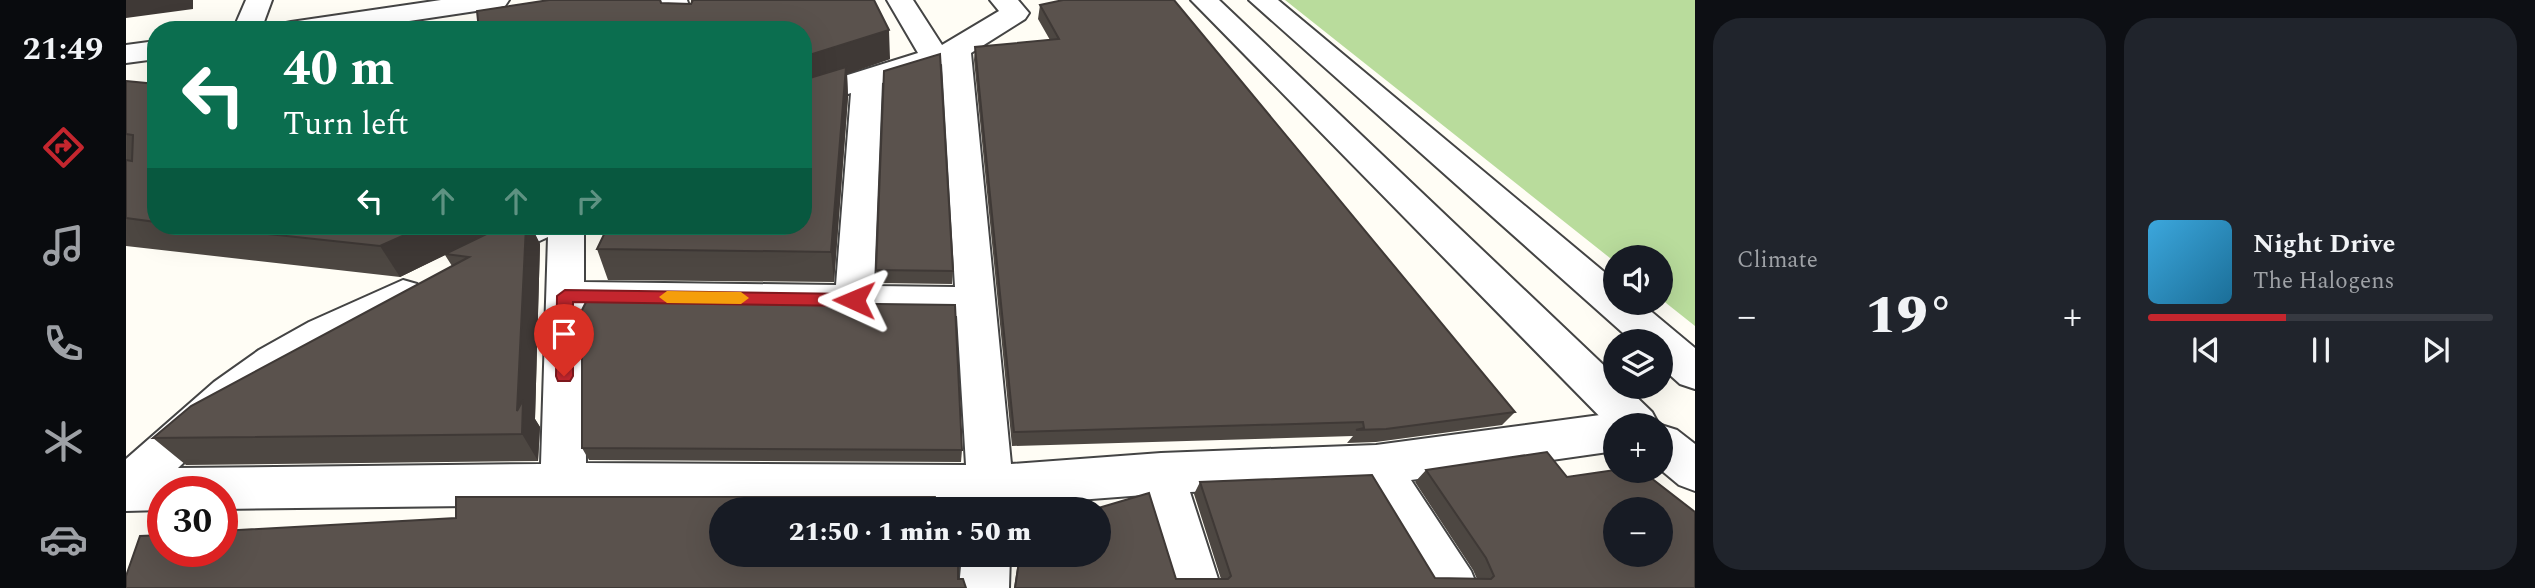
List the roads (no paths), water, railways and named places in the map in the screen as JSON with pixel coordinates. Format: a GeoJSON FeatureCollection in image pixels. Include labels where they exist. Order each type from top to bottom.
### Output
{"type":"FeatureCollection","features":[{"type":"Feature","properties":{"kind":"street"},"geometry":{"type":"LineString","coordinates":[[251,21],[259,0]]}},
{"type":"Feature","properties":{"kind":"street"},"geometry":{"type":"LineString","coordinates":[[674,0],[680,21]]}},
{"type":"Feature","properties":{"kind":"street"},"geometry":{"type":"LineString","coordinates":[[900,0],[945,53],[976,302],[990,497]]}},
{"type":"Feature","properties":{"kind":"street"},"geometry":{"type":"LineString","coordinates":[[1204,0],[1625,413]]}},
{"type":"Feature","properties":{"kind":"street"},"geometry":{"type":"LineString","coordinates":[[1262,0],[1645,329]]}},
{"type":"Feature","properties":{"kind":"street"},"geometry":{"type":"LineString","coordinates":[[812,96],[945,53],[1019,7]]}},
{"type":"Feature","properties":{"kind":"street"},"geometry":{"type":"LineString","coordinates":[[367,21],[477,8]]}},
{"type":"Feature","properties":{"kind":"street"},"geometry":{"type":"LineString","coordinates":[[126,54],[147,51]]}},
{"type":"Feature","properties":{"kind":"street"},"geometry":{"type":"LineString","coordinates":[[854,300],[867,80]]}},
{"type":"Feature","properties":{"kind":"street"},"geometry":{"type":"LineString","coordinates":[[126,489],[205,416],[260,372],[296,348],[522,235]]}},
{"type":"Feature","properties":{"kind":"street"},"geometry":{"type":"LineString","coordinates":[[563,484],[566,235]]}},
{"type":"Feature","properties":{"kind":"street"},"geometry":{"type":"LineString","coordinates":[[565,296],[976,302]]}},
{"type":"Feature","properties":{"kind":"street"},"geometry":{"type":"LineString","coordinates":[[1673,353],[1695,372]]}},
{"type":"Feature","properties":{"kind":"street"},"geometry":{"type":"LineString","coordinates":[[997,497],[1161,473],[1376,464],[1603,434]]}},
{"type":"Feature","properties":{"kind":"street"},"geometry":{"type":"LineString","coordinates":[[1673,454],[1695,471]]}},
{"type":"Feature","properties":{"kind":"street"},"geometry":{"type":"LineString","coordinates":[[1376,464],[1453,588]]}},
{"type":"Feature","properties":{"kind":"street"},"geometry":{"type":"LineString","coordinates":[[1161,473],[1196,588]]}},
{"type":"Feature","properties":{"kind":"street"},"geometry":{"type":"LineString","coordinates":[[126,489],[563,484],[960,497]]}},
{"type":"Feature","properties":{"kind":"street"},"geometry":{"type":"LineString","coordinates":[[984,588],[985,567]]}}]}
